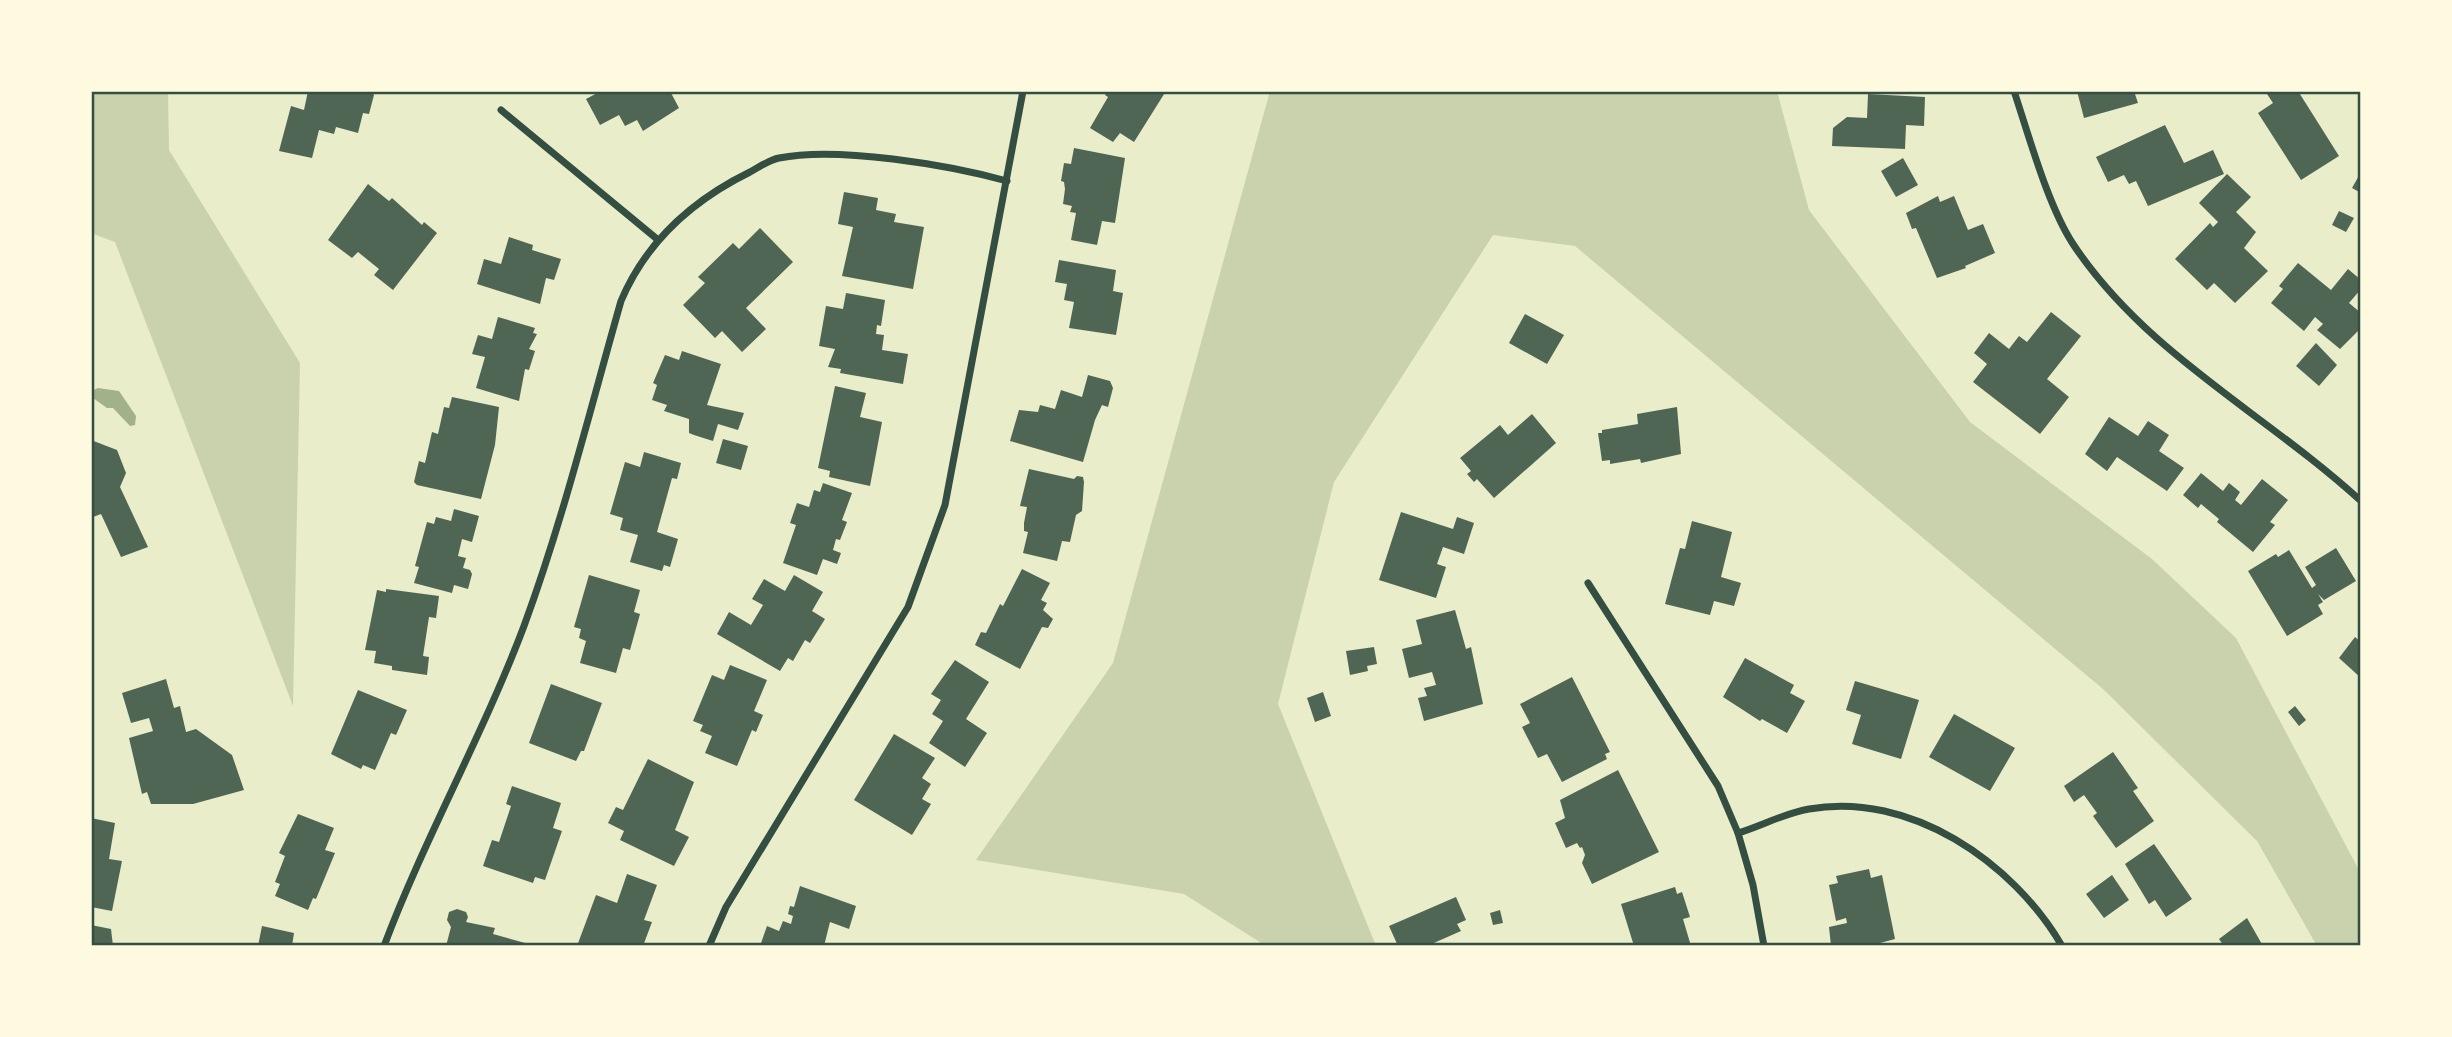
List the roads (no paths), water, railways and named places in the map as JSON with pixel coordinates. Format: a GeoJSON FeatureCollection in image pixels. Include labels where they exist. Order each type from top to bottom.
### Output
{"type":"FeatureCollection","features":[{"type":"Feature","properties":{"kind":"street"},"geometry":{"type":"LineString","coordinates":[[709,946],[726,907],[908,607],[927,559],[945,505],[1023,91]]}},
{"type":"Feature","properties":{"kind":"street"},"geometry":{"type":"LineString","coordinates":[[2014,91],[2040,170],[2072,243],[2124,309],[2167,349],[2330,472],[2361,501]]}},
{"type":"Feature","properties":{"kind":"street"},"geometry":{"type":"LineString","coordinates":[[501,110],[657,239]]}},
{"type":"Feature","properties":{"kind":"street"},"geometry":{"type":"LineString","coordinates":[[384,946],[404,891],[499,689],[524,626],[621,302],[630,281],[657,239],[716,189],[777,158],[838,153],[984,175],[1007,181]]}},
{"type":"Feature","properties":{"kind":"street"},"geometry":{"type":"LineString","coordinates":[[1588,583],[1718,786],[1738,833],[1753,886],[1764,946]]}},
{"type":"Feature","properties":{"kind":"street"},"geometry":{"type":"LineString","coordinates":[[1738,833],[1808,809],[1847,807],[1897,814],[1953,837],[2003,872],[2048,922],[2062,946]]}}]}
